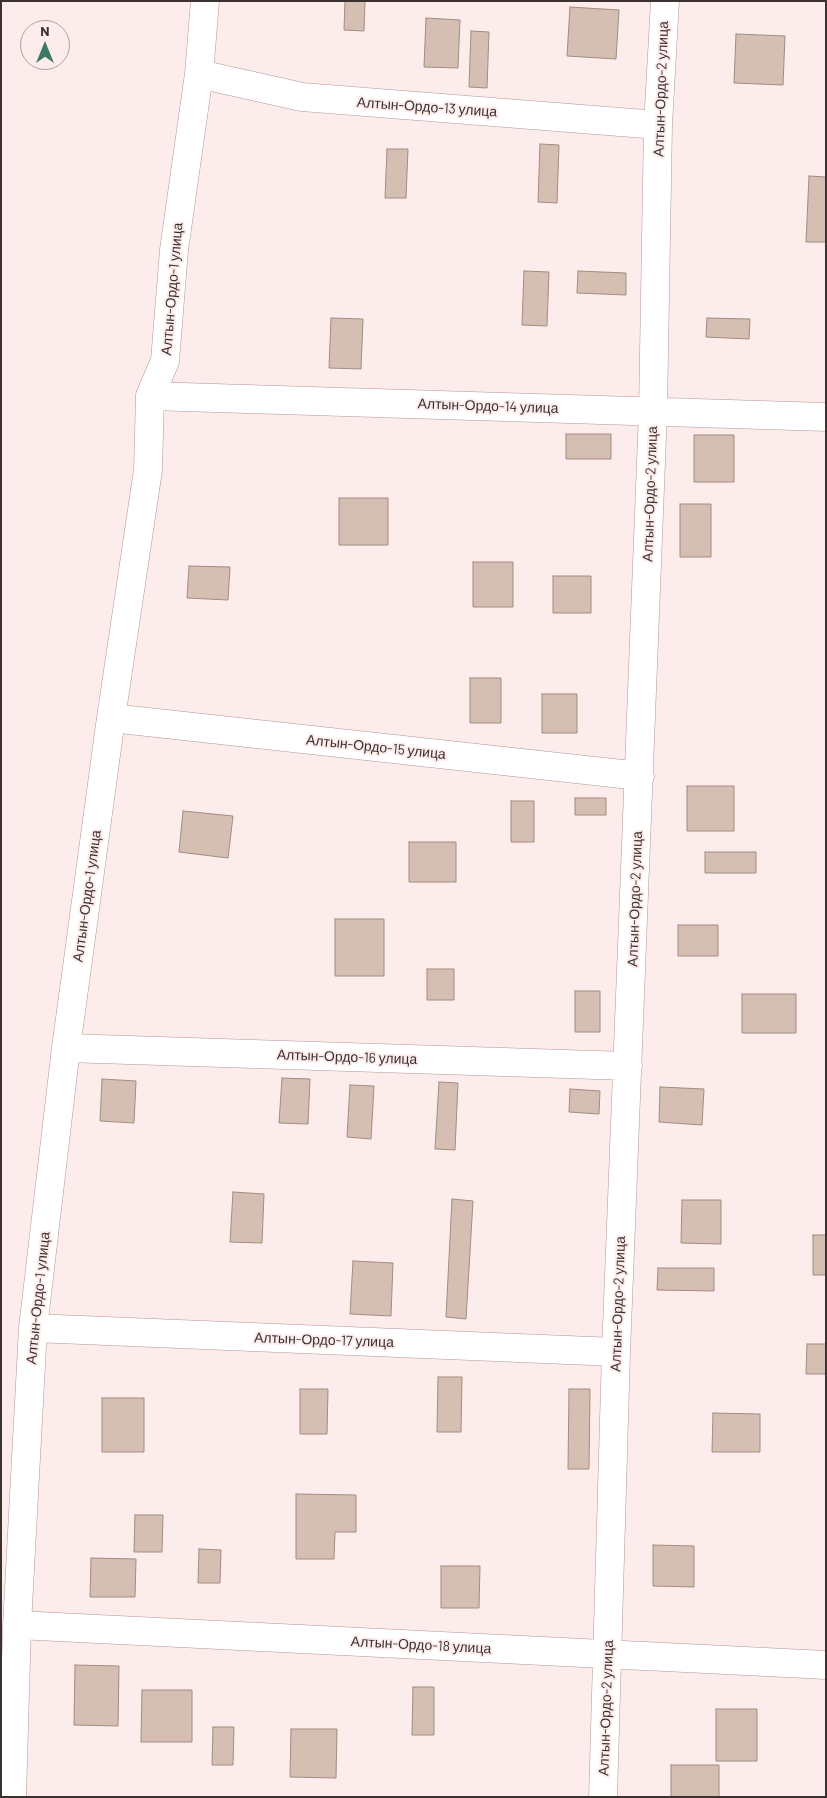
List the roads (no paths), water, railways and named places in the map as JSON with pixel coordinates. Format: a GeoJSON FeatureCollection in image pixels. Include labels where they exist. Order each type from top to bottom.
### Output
{"type":"FeatureCollection","features":[{"type":"Feature","properties":{"kind":"street","name":"Алтын-Ордо-1 улица"},"geometry":{"type":"LineString","coordinates":[[12,1797],[17,1625],[33,1328],[66,1048],[111,718],[148,470],[150,396],[165,361],[174,250],[199,74],[205,1]]}},
{"type":"Feature","properties":{"kind":"street","name":"Алтын-Ордо-2 улица"},"geometry":{"type":"LineString","coordinates":[[603,1797],[616,1352],[653,411],[658,124],[664,1]]}},
{"type":"Feature","properties":{"kind":"street","name":"Алтын-Ордо-13 улица"},"geometry":{"type":"LineString","coordinates":[[199,74],[302,97],[658,124]]}},
{"type":"Feature","properties":{"kind":"street","name":"Алтын-Ордо-14 улица"},"geometry":{"type":"LineString","coordinates":[[150,396],[826,417]]}},
{"type":"Feature","properties":{"kind":"street","name":"Алтын-Ордо-15 улица"},"geometry":{"type":"LineString","coordinates":[[111,718],[640,776]]}},
{"type":"Feature","properties":{"kind":"street","name":"Алтын-Ордо-16 улица"},"geometry":{"type":"LineString","coordinates":[[66,1048],[628,1066]]}},
{"type":"Feature","properties":{"kind":"street","name":"Алтын-Ордо-17 улица"},"geometry":{"type":"LineString","coordinates":[[33,1328],[616,1352]]}},
{"type":"Feature","properties":{"kind":"street","name":"Алтын-Ордо-18 улица"},"geometry":{"type":"LineString","coordinates":[[17,1625],[826,1664]]}}]}
